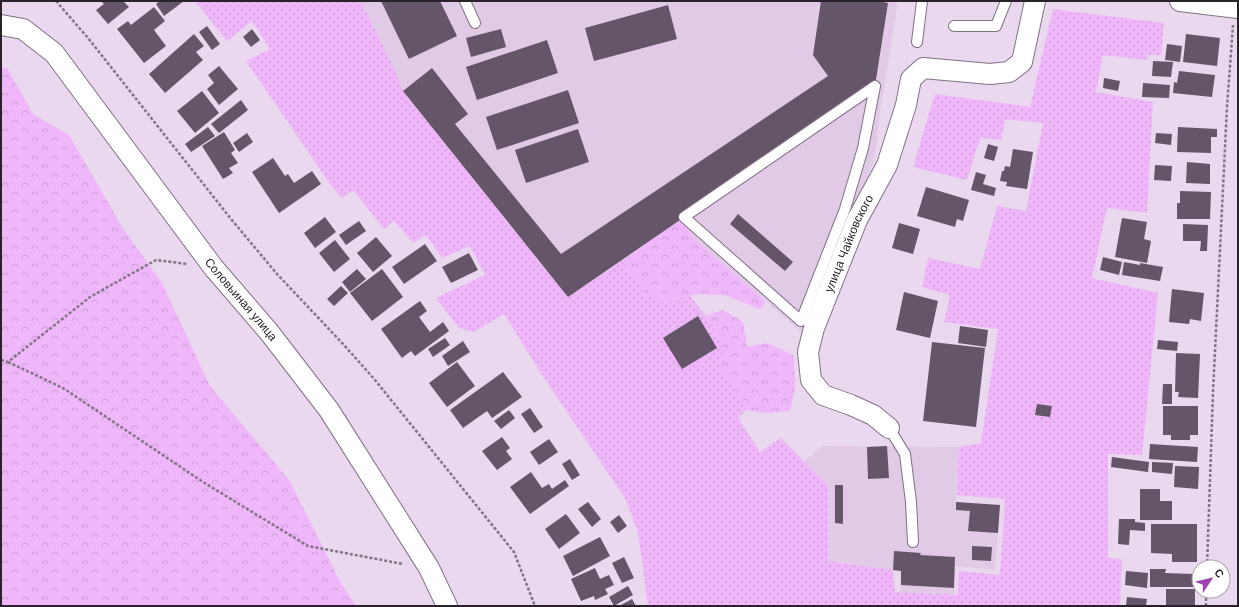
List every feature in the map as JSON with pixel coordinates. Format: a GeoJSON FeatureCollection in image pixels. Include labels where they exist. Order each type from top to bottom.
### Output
{"type":"FeatureCollection","features":[{"type":"Feature","properties":{"kind":"street","name":"улица Чайковского"},"geometry":{"type":"LineString","coordinates":[[889,428],[873,415],[823,395],[810,380],[808,352],[814,328],[852,235],[857,220],[862,190],[887,165],[906,104],[911,79],[923,68],[990,74],[1009,72],[1022,62],[1035,1]]}},
{"type":"Feature","properties":{"kind":"street"},"geometry":{"type":"LineString","coordinates":[[1180,1],[1236,8]]}},
{"type":"Feature","properties":{"kind":"street","name":"Соловьиная улица"},"geometry":{"type":"LineString","coordinates":[[1,25],[23,29],[54,53],[213,267],[269,332],[329,410],[429,568],[447,606]]}},
{"type":"Feature","properties":{"kind":"lane"},"geometry":{"type":"LineString","coordinates":[[465,1],[475,23]]}},
{"type":"Feature","properties":{"kind":"lane"},"geometry":{"type":"LineString","coordinates":[[917,42],[922,1]]}},
{"type":"Feature","properties":{"kind":"lane"},"geometry":{"type":"LineString","coordinates":[[954,26],[996,26],[1006,1]]}},
{"type":"Feature","properties":{"kind":"lane"},"geometry":{"type":"LineString","coordinates":[[875,86],[863,148],[862,190],[846,209],[800,321],[684,217],[875,86]]}},
{"type":"Feature","properties":{"kind":"lane","name":"улица Чайковского"},"geometry":{"type":"LineString","coordinates":[[889,428],[905,454],[911,502],[913,542]]}},
{"type":"Feature","properties":{"kind":"path"},"geometry":{"type":"LineString","coordinates":[[56,1],[88,38],[231,219],[277,274],[366,370],[514,552],[534,606]]}},
{"type":"Feature","properties":{"kind":"path"},"geometry":{"type":"LineString","coordinates":[[1207,559],[1213,392],[1227,107],[1236,8]]}},
{"type":"Feature","properties":{"kind":"path"},"geometry":{"type":"LineString","coordinates":[[8,362],[90,297],[156,260],[213,267]]}},
{"type":"Feature","properties":{"kind":"path"},"geometry":{"type":"LineString","coordinates":[[1,360],[63,388],[203,482],[308,546],[429,568]]}},
{"type":"Feature","properties":{"kind":"shaded area"},"geometry":{"type":"Polygon","coordinates":[[[361,1],[898,1],[880,113],[875,158],[802,333],[692,237],[684,217],[568,297],[403,91],[397,75],[361,1]]]}},
{"type":"Feature","properties":{"kind":"shaded area"},"geometry":{"type":"Polygon","coordinates":[[[823,446],[959,447],[956,502],[1000,505],[995,570],[955,566],[954,595],[900,592],[901,571],[828,561],[828,485],[804,461],[823,446]]]}},
{"type":"Feature","properties":{"kind":"green space"},"geometry":{"type":"Polygon","coordinates":[[[195,1],[361,1],[397,75],[403,91],[568,297],[623,260],[645,295],[662,302],[690,296],[706,316],[727,353],[715,361],[739,396],[746,410],[738,418],[760,452],[781,438],[828,485],[828,561],[893,570],[895,592],[958,595],[959,571],[1000,575],[1005,499],[957,495],[959,447],[981,443],[998,329],[944,322],[950,295],[922,287],[928,258],[980,269],[997,206],[1026,211],[1043,123],[1005,119],[1001,140],[980,138],[967,180],[913,167],[935,94],[1030,107],[1053,9],[1164,23],[1161,55],[1148,55],[1146,60],[1103,55],[1096,92],[1153,102],[1147,213],[1107,208],[1092,278],[1158,293],[1142,455],[1108,454],[1108,558],[1122,559],[1120,606],[648,606],[638,532],[625,498],[546,381],[504,314],[474,332],[459,328],[436,298],[485,275],[470,246],[442,258],[426,235],[413,243],[394,221],[384,229],[353,190],[342,198],[330,184],[246,61],[270,49],[252,21],[227,41],[195,1]]]}},
{"type":"Feature","properties":{"kind":"green space"},"geometry":{"type":"Polygon","coordinates":[[[1,67],[7,68],[33,114],[69,135],[122,227],[162,283],[210,386],[289,480],[341,583],[356,606],[1,606],[1,67]]]}},
{"type":"Feature","properties":{"kind":"green space"},"geometry":{"type":"Polygon","coordinates":[[[684,217],[692,237],[766,302],[760,309],[725,295],[698,294],[662,302],[645,295],[623,260],[684,217]]]}},
{"type":"Feature","properties":{"kind":"green space"},"geometry":{"type":"Polygon","coordinates":[[[723,310],[743,322],[747,347],[766,343],[794,356],[795,388],[790,411],[768,413],[746,410],[739,396],[715,361],[727,353],[706,316],[723,310]]]}},
{"type":"Feature","properties":{"kind":"building"},"geometry":{"type":"Polygon","coordinates":[[[101,1],[123,1],[129,7],[108,24],[96,10],[104,4],[101,1]]]}},
{"type":"Feature","properties":{"kind":"building"},"geometry":{"type":"Polygon","coordinates":[[[160,1],[184,1],[164,16],[156,4],[160,1]]]}},
{"type":"Feature","properties":{"kind":"building"},"geometry":{"type":"Polygon","coordinates":[[[381,1],[440,1],[457,36],[409,59],[381,1]]]}},
{"type":"Feature","properties":{"kind":"building"},"geometry":{"type":"Polygon","coordinates":[[[821,1],[878,1],[888,3],[875,86],[568,297],[403,91],[432,68],[468,114],[455,124],[561,254],[828,76],[813,55],[821,1]]]}},
{"type":"Feature","properties":{"kind":"building"},"geometry":{"type":"Polygon","coordinates":[[[668,5],[677,39],[594,61],[585,28],[668,5]]]}},
{"type":"Feature","properties":{"kind":"building"},"geometry":{"type":"Polygon","coordinates":[[[154,7],[165,21],[154,30],[166,46],[144,63],[117,29],[128,21],[131,25],[154,7]]]}},
{"type":"Feature","properties":{"kind":"building"},"geometry":{"type":"Polygon","coordinates":[[[207,26],[220,44],[212,50],[199,32],[207,26]]]}},
{"type":"Feature","properties":{"kind":"building"},"geometry":{"type":"Polygon","coordinates":[[[252,29],[260,40],[251,47],[243,37],[252,29]]]}},
{"type":"Feature","properties":{"kind":"building"},"geometry":{"type":"Polygon","coordinates":[[[501,29],[506,47],[471,57],[466,38],[501,29]]]}},
{"type":"Feature","properties":{"kind":"building"},"geometry":{"type":"Polygon","coordinates":[[[194,34],[204,46],[196,52],[203,60],[165,93],[149,74],[194,34]]]}},
{"type":"Feature","properties":{"kind":"building"},"geometry":{"type":"Polygon","coordinates":[[[1186,34],[1220,38],[1217,66],[1183,62],[1186,34]]]}},
{"type":"Feature","properties":{"kind":"building"},"geometry":{"type":"Polygon","coordinates":[[[547,40],[558,73],[477,100],[466,67],[547,40]]]}},
{"type":"Feature","properties":{"kind":"building"},"geometry":{"type":"Polygon","coordinates":[[[1167,44],[1182,46],[1180,62],[1165,60],[1167,44]]]}},
{"type":"Feature","properties":{"kind":"building"},"geometry":{"type":"Polygon","coordinates":[[[1153,61],[1173,62],[1171,77],[1152,76],[1153,61]]]}},
{"type":"Feature","properties":{"kind":"building"},"geometry":{"type":"Polygon","coordinates":[[[219,66],[238,89],[219,105],[207,89],[214,83],[208,75],[219,66]]]}},
{"type":"Feature","properties":{"kind":"building"},"geometry":{"type":"Polygon","coordinates":[[[1179,71],[1215,75],[1212,97],[1173,93],[1174,82],[1177,83],[1179,71]]]}},
{"type":"Feature","properties":{"kind":"building"},"geometry":{"type":"Polygon","coordinates":[[[1104,78],[1120,81],[1118,91],[1103,88],[1104,78]]]}},
{"type":"Feature","properties":{"kind":"building"},"geometry":{"type":"Polygon","coordinates":[[[1143,83],[1170,85],[1169,98],[1142,97],[1143,83]]]}},
{"type":"Feature","properties":{"kind":"building"},"geometry":{"type":"Polygon","coordinates":[[[568,90],[579,123],[497,150],[486,117],[568,90]]]}},
{"type":"Feature","properties":{"kind":"building"},"geometry":{"type":"Polygon","coordinates":[[[202,91],[219,113],[195,133],[177,111],[202,91]]]}},
{"type":"Feature","properties":{"kind":"building"},"geometry":{"type":"Polygon","coordinates":[[[241,100],[248,110],[219,133],[211,124],[241,100]]]}},
{"type":"Feature","properties":{"kind":"building"},"geometry":{"type":"Polygon","coordinates":[[[208,127],[215,136],[191,152],[185,144],[208,127]]]}},
{"type":"Feature","properties":{"kind":"building"},"geometry":{"type":"Polygon","coordinates":[[[1178,127],[1217,129],[1217,137],[1211,137],[1211,153],[1177,152],[1178,127]]]}},
{"type":"Feature","properties":{"kind":"building"},"geometry":{"type":"Polygon","coordinates":[[[578,129],[589,162],[526,183],[515,150],[578,129]]]}},
{"type":"Feature","properties":{"kind":"building"},"geometry":{"type":"Polygon","coordinates":[[[224,132],[235,150],[231,153],[238,163],[229,168],[233,173],[223,179],[202,146],[224,132]]]}},
{"type":"Feature","properties":{"kind":"building"},"geometry":{"type":"Polygon","coordinates":[[[247,133],[253,142],[239,152],[233,143],[247,133]]]}},
{"type":"Feature","properties":{"kind":"building"},"geometry":{"type":"Polygon","coordinates":[[[1156,133],[1172,134],[1171,145],[1155,143],[1156,133]]]}},
{"type":"Feature","properties":{"kind":"building"},"geometry":{"type":"Polygon","coordinates":[[[988,144],[998,147],[994,161],[984,158],[988,144]]]}},
{"type":"Feature","properties":{"kind":"building"},"geometry":{"type":"Polygon","coordinates":[[[1013,149],[1033,152],[1027,189],[1006,186],[1007,182],[1000,181],[1002,171],[1004,171],[1005,166],[1010,167],[1013,149]]]}},
{"type":"Feature","properties":{"kind":"building"},"geometry":{"type":"Polygon","coordinates":[[[273,158],[285,176],[288,174],[294,183],[312,171],[321,184],[279,213],[252,172],[273,158]]]}},
{"type":"Feature","properties":{"kind":"building"},"geometry":{"type":"Polygon","coordinates":[[[1187,162],[1210,164],[1210,184],[1186,183],[1187,162]]]}},
{"type":"Feature","properties":{"kind":"building"},"geometry":{"type":"Polygon","coordinates":[[[1155,165],[1172,166],[1171,181],[1154,180],[1155,165]]]}},
{"type":"Feature","properties":{"kind":"building"},"geometry":{"type":"Polygon","coordinates":[[[976,172],[986,175],[983,184],[996,188],[994,196],[971,190],[976,172]]]}},
{"type":"Feature","properties":{"kind":"building"},"geometry":{"type":"Polygon","coordinates":[[[926,187],[969,200],[963,221],[957,219],[955,227],[917,216],[926,187]]]}},
{"type":"Feature","properties":{"kind":"building"},"geometry":{"type":"Polygon","coordinates":[[[1180,191],[1211,192],[1210,219],[1177,219],[1177,203],[1180,203],[1180,191]]]}},
{"type":"Feature","properties":{"kind":"building"},"geometry":{"type":"Polygon","coordinates":[[[738,214],[793,262],[785,271],[730,224],[738,214]]]}},
{"type":"Feature","properties":{"kind":"building"},"geometry":{"type":"Polygon","coordinates":[[[325,217],[336,232],[315,248],[304,233],[325,217]]]}},
{"type":"Feature","properties":{"kind":"building"},"geometry":{"type":"Polygon","coordinates":[[[1122,218],[1147,222],[1144,239],[1151,241],[1147,263],[1115,257],[1122,218]]]}},
{"type":"Feature","properties":{"kind":"building"},"geometry":{"type":"Polygon","coordinates":[[[359,221],[366,231],[346,245],[339,235],[359,221]]]}},
{"type":"Feature","properties":{"kind":"building"},"geometry":{"type":"Polygon","coordinates":[[[899,223],[920,229],[913,254],[892,248],[899,223]]]}},
{"type":"Feature","properties":{"kind":"building"},"geometry":{"type":"Polygon","coordinates":[[[1183,224],[1208,225],[1207,251],[1200,251],[1201,241],[1183,241],[1183,224]]]}},
{"type":"Feature","properties":{"kind":"building"},"geometry":{"type":"Polygon","coordinates":[[[376,237],[392,256],[373,272],[357,253],[376,237]]]}},
{"type":"Feature","properties":{"kind":"building"},"geometry":{"type":"Polygon","coordinates":[[[335,240],[350,259],[334,272],[319,253],[335,240]]]}},
{"type":"Feature","properties":{"kind":"building"},"geometry":{"type":"Polygon","coordinates":[[[425,244],[437,261],[404,284],[392,267],[425,244]]]}},
{"type":"Feature","properties":{"kind":"building"},"geometry":{"type":"Polygon","coordinates":[[[469,253],[478,270],[451,283],[442,267],[469,253]]]}},
{"type":"Feature","properties":{"kind":"building"},"geometry":{"type":"Polygon","coordinates":[[[1103,257],[1122,262],[1119,275],[1100,270],[1103,257]]]}},
{"type":"Feature","properties":{"kind":"building"},"geometry":{"type":"Polygon","coordinates":[[[1124,262],[1163,267],[1160,281],[1122,275],[1124,262]]]}},
{"type":"Feature","properties":{"kind":"building"},"geometry":{"type":"Polygon","coordinates":[[[357,269],[366,279],[350,292],[342,282],[357,269]]]}},
{"type":"Feature","properties":{"kind":"building"},"geometry":{"type":"Polygon","coordinates":[[[382,269],[403,297],[372,321],[350,293],[382,269]]]}},
{"type":"Feature","properties":{"kind":"building"},"geometry":{"type":"Polygon","coordinates":[[[341,286],[348,293],[334,306],[327,299],[341,286]]]}},
{"type":"Feature","properties":{"kind":"building"},"geometry":{"type":"Polygon","coordinates":[[[1172,289],[1204,293],[1201,321],[1190,319],[1189,324],[1169,322],[1172,289]]]}},
{"type":"Feature","properties":{"kind":"building"},"geometry":{"type":"Polygon","coordinates":[[[904,292],[938,301],[930,338],[896,330],[904,292]]]}},
{"type":"Feature","properties":{"kind":"building"},"geometry":{"type":"Polygon","coordinates":[[[420,301],[427,311],[419,317],[430,332],[443,322],[449,331],[415,356],[411,351],[402,358],[381,329],[420,301]]]}},
{"type":"Feature","properties":{"kind":"building"},"geometry":{"type":"Polygon","coordinates":[[[698,316],[717,348],[682,369],[663,338],[698,316]]]}},
{"type":"Feature","properties":{"kind":"building"},"geometry":{"type":"Polygon","coordinates":[[[960,326],[988,330],[986,347],[958,343],[960,326]]]}},
{"type":"Feature","properties":{"kind":"building"},"geometry":{"type":"Polygon","coordinates":[[[445,338],[450,345],[433,357],[428,349],[445,338]]]}},
{"type":"Feature","properties":{"kind":"building"},"geometry":{"type":"Polygon","coordinates":[[[1158,340],[1178,342],[1177,351],[1157,349],[1158,340]]]}},
{"type":"Feature","properties":{"kind":"building"},"geometry":{"type":"Polygon","coordinates":[[[463,341],[470,352],[448,366],[442,356],[463,341]]]}},
{"type":"Feature","properties":{"kind":"building"},"geometry":{"type":"Polygon","coordinates":[[[932,342],[985,348],[976,427],[923,421],[932,342]]]}},
{"type":"Feature","properties":{"kind":"building"},"geometry":{"type":"Polygon","coordinates":[[[1176,353],[1200,354],[1198,398],[1178,397],[1179,392],[1175,392],[1176,353]]]}},
{"type":"Feature","properties":{"kind":"building"},"geometry":{"type":"Polygon","coordinates":[[[457,362],[475,386],[447,407],[429,383],[457,362]]]}},
{"type":"Feature","properties":{"kind":"building"},"geometry":{"type":"Polygon","coordinates":[[[503,372],[522,397],[492,418],[487,411],[463,428],[450,410],[503,372]]]}},
{"type":"Feature","properties":{"kind":"building"},"geometry":{"type":"Polygon","coordinates":[[[1163,384],[1172,384],[1172,404],[1162,404],[1163,384]]]}},
{"type":"Feature","properties":{"kind":"building"},"geometry":{"type":"Polygon","coordinates":[[[1037,404],[1052,406],[1050,417],[1035,415],[1037,404]]]}},
{"type":"Feature","properties":{"kind":"building"},"geometry":{"type":"Polygon","coordinates":[[[1163,406],[1198,406],[1198,435],[1190,435],[1190,440],[1171,440],[1171,435],[1163,435],[1163,406]]]}},
{"type":"Feature","properties":{"kind":"building"},"geometry":{"type":"Polygon","coordinates":[[[530,408],[543,427],[534,433],[521,414],[530,408]]]}},
{"type":"Feature","properties":{"kind":"building"},"geometry":{"type":"Polygon","coordinates":[[[509,410],[515,418],[501,429],[494,421],[509,410]]]}},
{"type":"Feature","properties":{"kind":"building"},"geometry":{"type":"Polygon","coordinates":[[[502,437],[510,448],[506,451],[512,459],[497,470],[482,451],[502,437]]]}},
{"type":"Feature","properties":{"kind":"building"},"geometry":{"type":"Polygon","coordinates":[[[549,439],[558,452],[539,465],[530,452],[549,439]]]}},
{"type":"Feature","properties":{"kind":"building"},"geometry":{"type":"Polygon","coordinates":[[[1150,444],[1198,447],[1197,462],[1149,459],[1150,444]]]}},
{"type":"Feature","properties":{"kind":"building"},"geometry":{"type":"Polygon","coordinates":[[[887,446],[889,478],[868,479],[867,447],[887,446]]]}},
{"type":"Feature","properties":{"kind":"building"},"geometry":{"type":"Polygon","coordinates":[[[1112,457],[1149,462],[1148,472],[1111,467],[1112,457]]]}},
{"type":"Feature","properties":{"kind":"building"},"geometry":{"type":"Polygon","coordinates":[[[570,459],[580,475],[572,480],[562,464],[570,459]]]}},
{"type":"Feature","properties":{"kind":"building"},"geometry":{"type":"Polygon","coordinates":[[[1152,462],[1173,463],[1172,474],[1152,472],[1152,462]]]}},
{"type":"Feature","properties":{"kind":"building"},"geometry":{"type":"Polygon","coordinates":[[[1175,466],[1199,467],[1198,489],[1174,487],[1175,466]]]}},
{"type":"Feature","properties":{"kind":"building"},"geometry":{"type":"Polygon","coordinates":[[[531,472],[542,488],[549,484],[552,489],[565,480],[569,486],[530,514],[510,487],[531,472]]]}},
{"type":"Feature","properties":{"kind":"building"},"geometry":{"type":"Polygon","coordinates":[[[835,485],[843,485],[843,524],[835,523],[835,485]]]}},
{"type":"Feature","properties":{"kind":"building"},"geometry":{"type":"Polygon","coordinates":[[[1140,489],[1160,489],[1160,501],[1172,501],[1172,520],[1140,520],[1140,489]]]}},
{"type":"Feature","properties":{"kind":"building"},"geometry":{"type":"Polygon","coordinates":[[[588,502],[601,519],[592,527],[578,509],[588,502]]]}},
{"type":"Feature","properties":{"kind":"building"},"geometry":{"type":"Polygon","coordinates":[[[956,502],[1000,505],[998,533],[968,531],[970,511],[956,510],[956,502]]]}},
{"type":"Feature","properties":{"kind":"building"},"geometry":{"type":"Polygon","coordinates":[[[566,514],[580,533],[559,549],[545,529],[566,514]]]}},
{"type":"Feature","properties":{"kind":"building"},"geometry":{"type":"Polygon","coordinates":[[[619,515],[627,526],[618,533],[610,522],[619,515]]]}},
{"type":"Feature","properties":{"kind":"building"},"geometry":{"type":"Polygon","coordinates":[[[1119,519],[1135,519],[1135,522],[1145,523],[1145,531],[1130,530],[1129,545],[1118,544],[1119,519]]]}},
{"type":"Feature","properties":{"kind":"building"},"geometry":{"type":"Polygon","coordinates":[[[1151,524],[1197,524],[1197,559],[1191,559],[1191,562],[1172,562],[1172,554],[1151,553],[1151,524]]]}},
{"type":"Feature","properties":{"kind":"building"},"geometry":{"type":"Polygon","coordinates":[[[600,537],[610,556],[573,576],[563,556],[600,537]]]}},
{"type":"Feature","properties":{"kind":"building"},"geometry":{"type":"Polygon","coordinates":[[[972,546],[992,547],[991,561],[972,560],[972,546]]]}},
{"type":"Feature","properties":{"kind":"building"},"geometry":{"type":"Polygon","coordinates":[[[894,551],[921,553],[920,555],[955,557],[954,588],[901,585],[901,571],[893,570],[894,551]]]}},
{"type":"Feature","properties":{"kind":"building"},"geometry":{"type":"Polygon","coordinates":[[[624,557],[634,578],[622,583],[612,563],[624,557]]]}},
{"type":"Feature","properties":{"kind":"building"},"geometry":{"type":"Polygon","coordinates":[[[595,568],[600,579],[609,575],[614,585],[605,589],[608,594],[595,600],[594,596],[581,601],[571,579],[595,568]]]}},
{"type":"Feature","properties":{"kind":"building"},"geometry":{"type":"Polygon","coordinates":[[[1150,569],[1166,569],[1165,573],[1191,574],[1191,587],[1150,587],[1150,569]]]}},
{"type":"Feature","properties":{"kind":"building"},"geometry":{"type":"Polygon","coordinates":[[[1126,571],[1148,573],[1147,588],[1125,585],[1126,571]]]}},
{"type":"Feature","properties":{"kind":"building"},"geometry":{"type":"Polygon","coordinates":[[[628,586],[633,595],[614,606],[609,597],[628,586]]]}},
{"type":"Feature","properties":{"kind":"building"},"geometry":{"type":"Polygon","coordinates":[[[1166,589],[1191,589],[1191,599],[1195,599],[1195,606],[1166,606],[1166,589]]]}},
{"type":"Feature","properties":{"kind":"building"},"geometry":{"type":"Polygon","coordinates":[[[1127,597],[1147,599],[1146,606],[1126,606],[1127,597]]]}},
{"type":"Feature","properties":{"kind":"building"},"geometry":{"type":"Polygon","coordinates":[[[632,599],[636,606],[619,606],[632,599]]]}}]}
